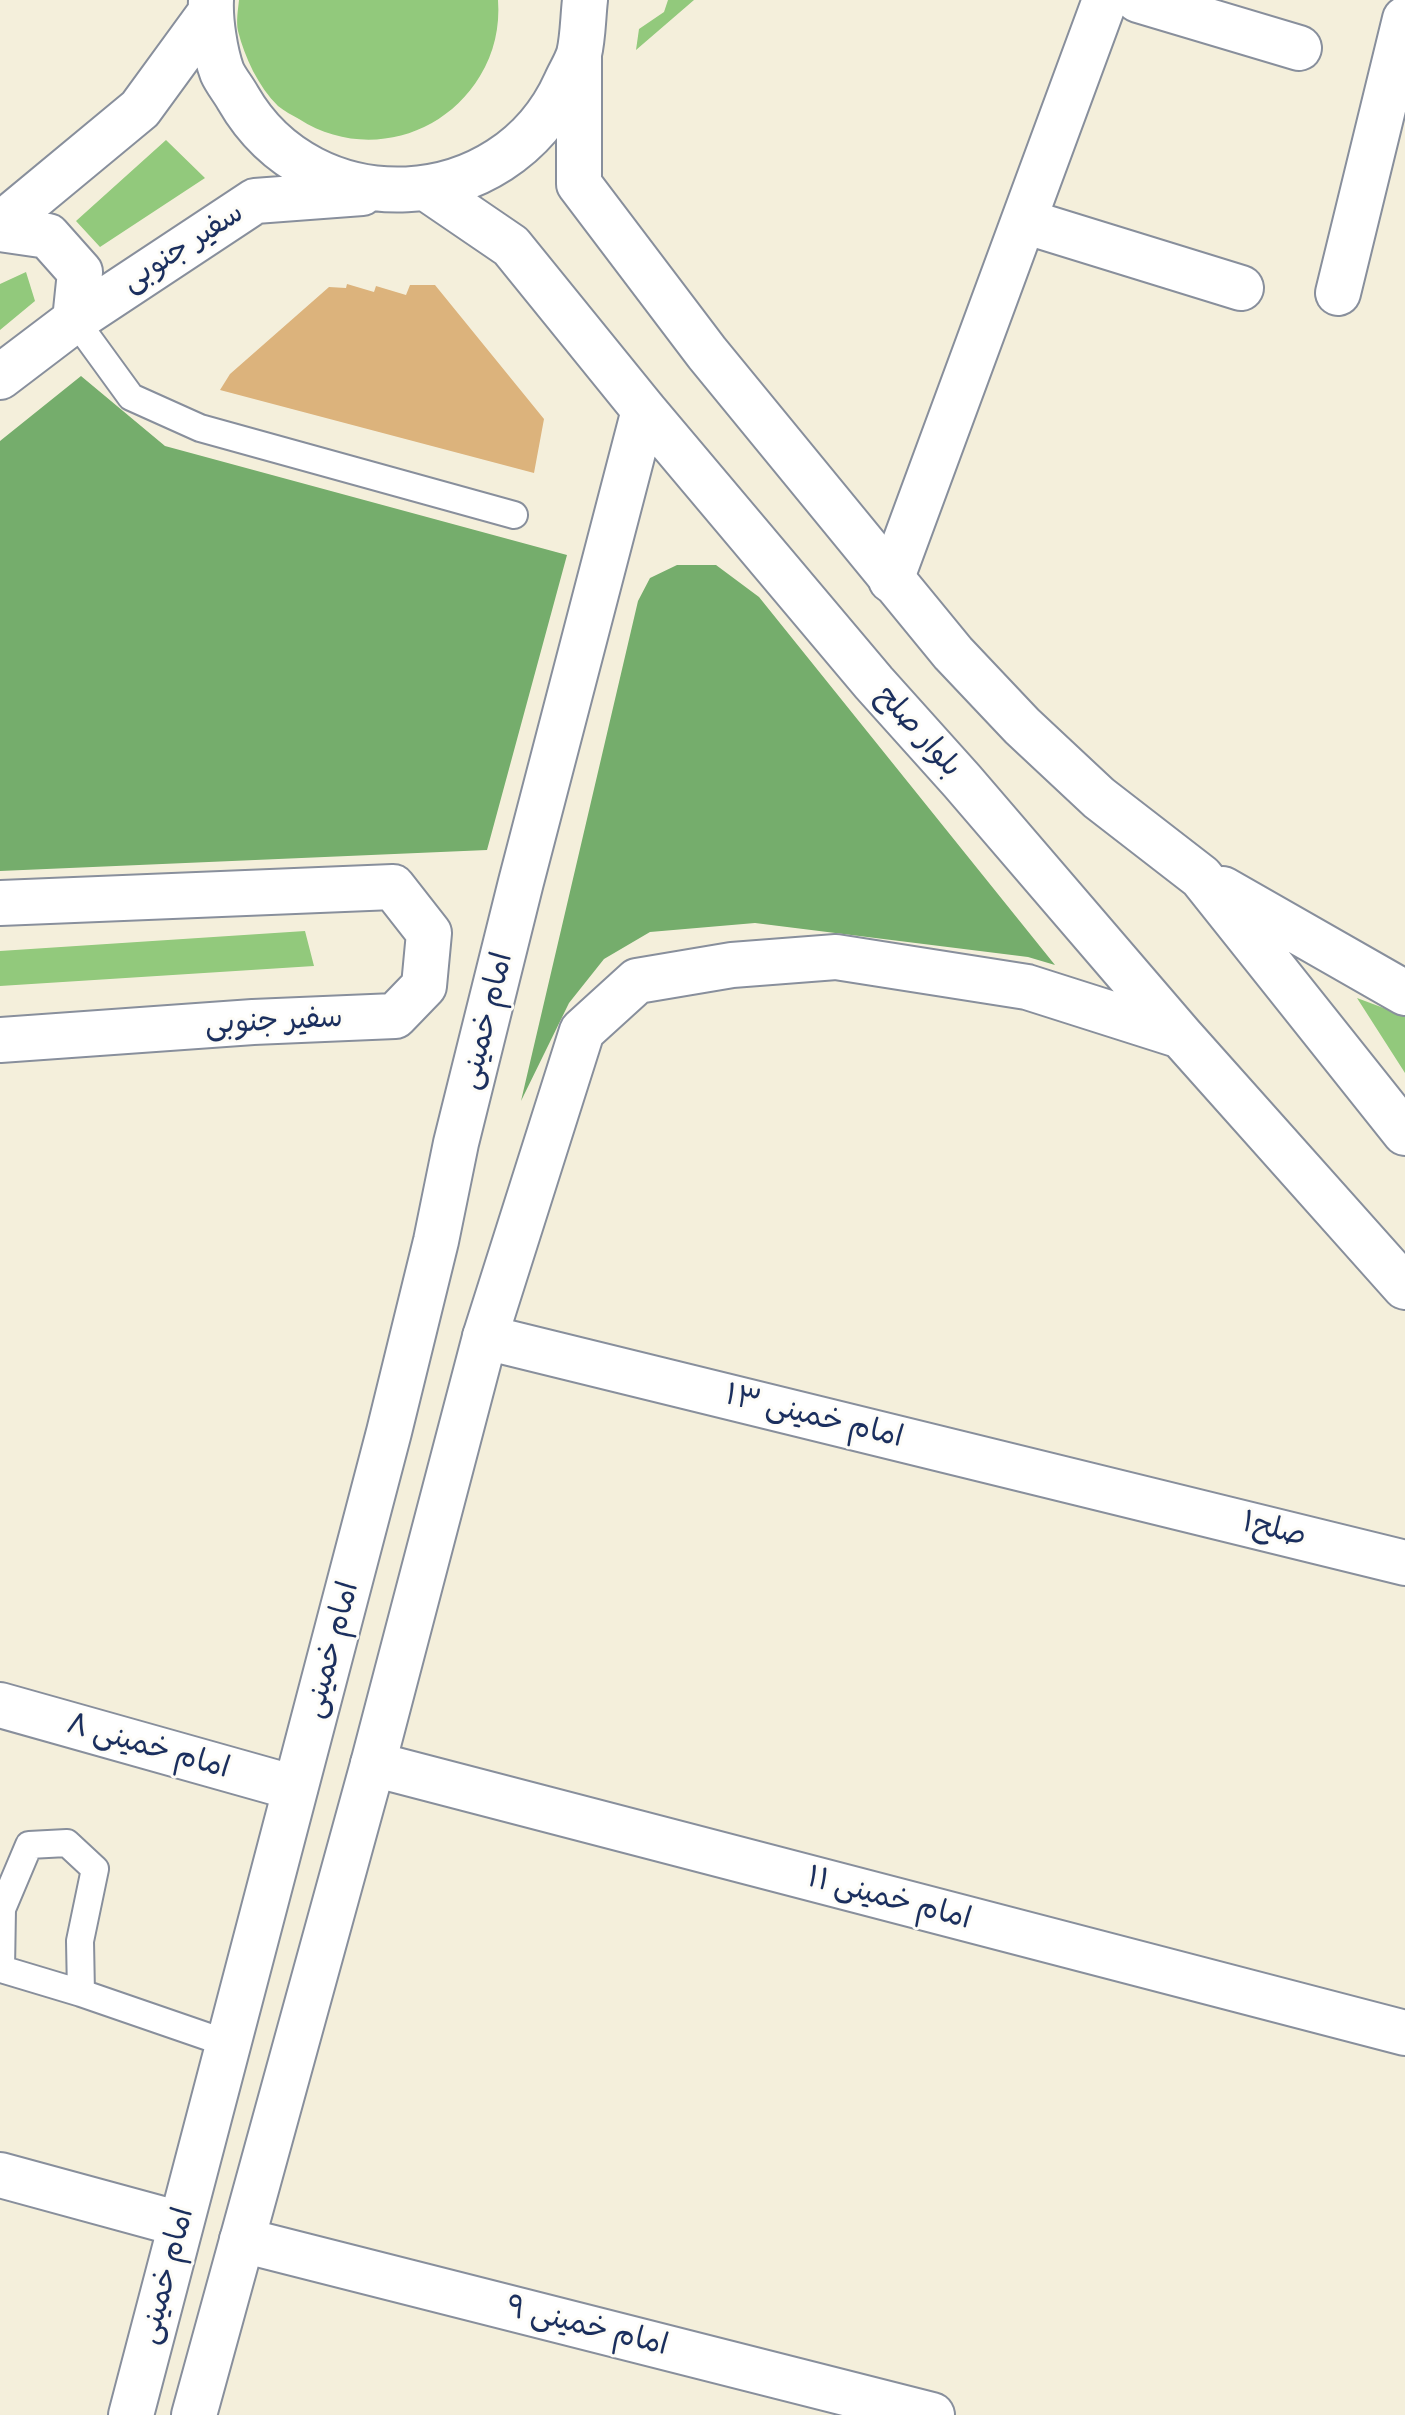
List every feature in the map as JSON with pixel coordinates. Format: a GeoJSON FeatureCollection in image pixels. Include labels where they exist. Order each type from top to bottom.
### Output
{"type":"FeatureCollection","features":[{"type":"Feature","properties":{"kind":"street"},"geometry":{"type":"LineString","coordinates":[[585,0],[579,54],[579,184],[707,353],[891,580],[953,653],[1022,726],[1099,798],[1201,877],[1405,993]]}},
{"type":"Feature","properties":{"kind":"street"},"geometry":{"type":"LineString","coordinates":[[891,580],[1105,0]]}},
{"type":"Feature","properties":{"kind":"street"},"geometry":{"type":"LineString","coordinates":[[1138,0],[1299,48]]}},
{"type":"Feature","properties":{"kind":"street"},"geometry":{"type":"LineString","coordinates":[[211,7],[222,71],[251,121],[295,161],[348,185],[409,189],[465,179],[515,151],[555,107],[579,54]]}},
{"type":"Feature","properties":{"kind":"street"},"geometry":{"type":"LineString","coordinates":[[0,227],[140,109],[211,7]]}},
{"type":"Feature","properties":{"kind":"street"},"geometry":{"type":"LineString","coordinates":[[1338,293],[1405,19]]}},
{"type":"Feature","properties":{"kind":"street","name":"سفیر جنوبی"},"geometry":{"type":"LineString","coordinates":[[0,377],[75,320],[255,201],[409,189]]}},
{"type":"Feature","properties":{"kind":"street","name":"بلوار صلح"},"geometry":{"type":"LineString","coordinates":[[409,189],[511,246],[644,410],[874,683],[1181,1036],[1405,1287]]}},
{"type":"Feature","properties":{"kind":"street"},"geometry":{"type":"LineString","coordinates":[[1024,221],[1241,288]]}},
{"type":"Feature","properties":{"kind":"street"},"geometry":{"type":"LineString","coordinates":[[0,227],[48,236],[80,272],[75,320]]}},
{"type":"Feature","properties":{"kind":"street","name":"امام خمینی"},"geometry":{"type":"LineString","coordinates":[[131,2415],[389,1432],[521,882],[644,410]]}},
{"type":"Feature","properties":{"kind":"street"},"geometry":{"type":"LineString","coordinates":[[1201,877],[1405,1133]]}},
{"type":"Feature","properties":{"kind":"street","name":"سفیر جنوبی"},"geometry":{"type":"LineString","coordinates":[[0,903],[393,887],[429,933],[424,986],[395,1016],[253,1022],[0,1040]]}},
{"type":"Feature","properties":{"kind":"street","name":"امام خمینی"},"geometry":{"type":"LineString","coordinates":[[194,2415],[373,1764],[485,1337],[582,1031],[637,981],[732,965],[836,957],[1027,987],[1181,1036]]}},
{"type":"Feature","properties":{"kind":"street","name":"امام خمینی ۱۳"},"geometry":{"type":"LineString","coordinates":[[485,1337],[1143,1498]]}},
{"type":"Feature","properties":{"kind":"street"},"geometry":{"type":"LineString","coordinates":[[389,1432],[454,1452]]}},
{"type":"Feature","properties":{"kind":"street","name":"۱صلح"},"geometry":{"type":"LineString","coordinates":[[1143,1498],[1405,1563]]}},
{"type":"Feature","properties":{"kind":"street","name":"امام خمینی ۸"},"geometry":{"type":"LineString","coordinates":[[0,1705],[295,1788]]}},
{"type":"Feature","properties":{"kind":"street","name":"امام خمینی ۱۱"},"geometry":{"type":"LineString","coordinates":[[373,1764],[1405,2033]]}},
{"type":"Feature","properties":{"kind":"street"},"geometry":{"type":"LineString","coordinates":[[0,2175],[180,2224]]}},
{"type":"Feature","properties":{"kind":"street","name":"امام خمینی ۹"},"geometry":{"type":"LineString","coordinates":[[242,2240],[932,2415]]}},
{"type":"Feature","properties":{"kind":"lane"},"geometry":{"type":"LineString","coordinates":[[75,320],[131,397],[200,428],[514,515]]}},
{"type":"Feature","properties":{"kind":"lane"},"geometry":{"type":"LineString","coordinates":[[81,1993],[80,1941],[95,1869],[67,1843],[29,1845],[2,1909],[1,1969],[229,2044]]}},
{"type":"Feature","properties":{"kind":"green space"},"geometry":{"type":"Polygon","coordinates":[[[239,0],[498,0],[498,20],[495,40],[485,67],[464,98],[422,128],[373,140],[348,138],[323,131],[280,108],[264,90],[248,61],[238,31],[239,0]]]}},
{"type":"Feature","properties":{"kind":"green space"},"geometry":{"type":"Polygon","coordinates":[[[668,0],[694,0],[636,50],[639,29],[664,12],[668,0]]]}},
{"type":"Feature","properties":{"kind":"green space"},"geometry":{"type":"Polygon","coordinates":[[[166,140],[205,178],[100,247],[76,221],[166,140]]]}},
{"type":"Feature","properties":{"kind":"green space"},"geometry":{"type":"Polygon","coordinates":[[[26,272],[35,301],[0,330],[0,284],[26,272]]]}},
{"type":"Feature","properties":{"kind":"green space"},"geometry":{"type":"Polygon","coordinates":[[[81,376],[165,446],[567,555],[487,850],[0,871],[0,441],[81,376]]]}},
{"type":"Feature","properties":{"kind":"green space"},"geometry":{"type":"Polygon","coordinates":[[[677,565],[716,565],[759,597],[1055,965],[1028,957],[755,923],[650,932],[604,959],[569,1003],[521,1101],[638,601],[650,578],[677,565]]]}},
{"type":"Feature","properties":{"kind":"green space"},"geometry":{"type":"Polygon","coordinates":[[[305,931],[314,966],[0,986],[0,951],[305,931]]]}},
{"type":"Feature","properties":{"kind":"green space"},"geometry":{"type":"Polygon","coordinates":[[[1357,998],[1405,1016],[1405,1073],[1357,998]]]}},
{"type":"Feature","properties":{"kind":"building"},"geometry":{"type":"Polygon","coordinates":[[[347,284],[374,292],[376,286],[406,295],[410,285],[435,285],[544,419],[534,473],[220,390],[230,374],[329,287],[346,288],[347,284]]]}}]}
